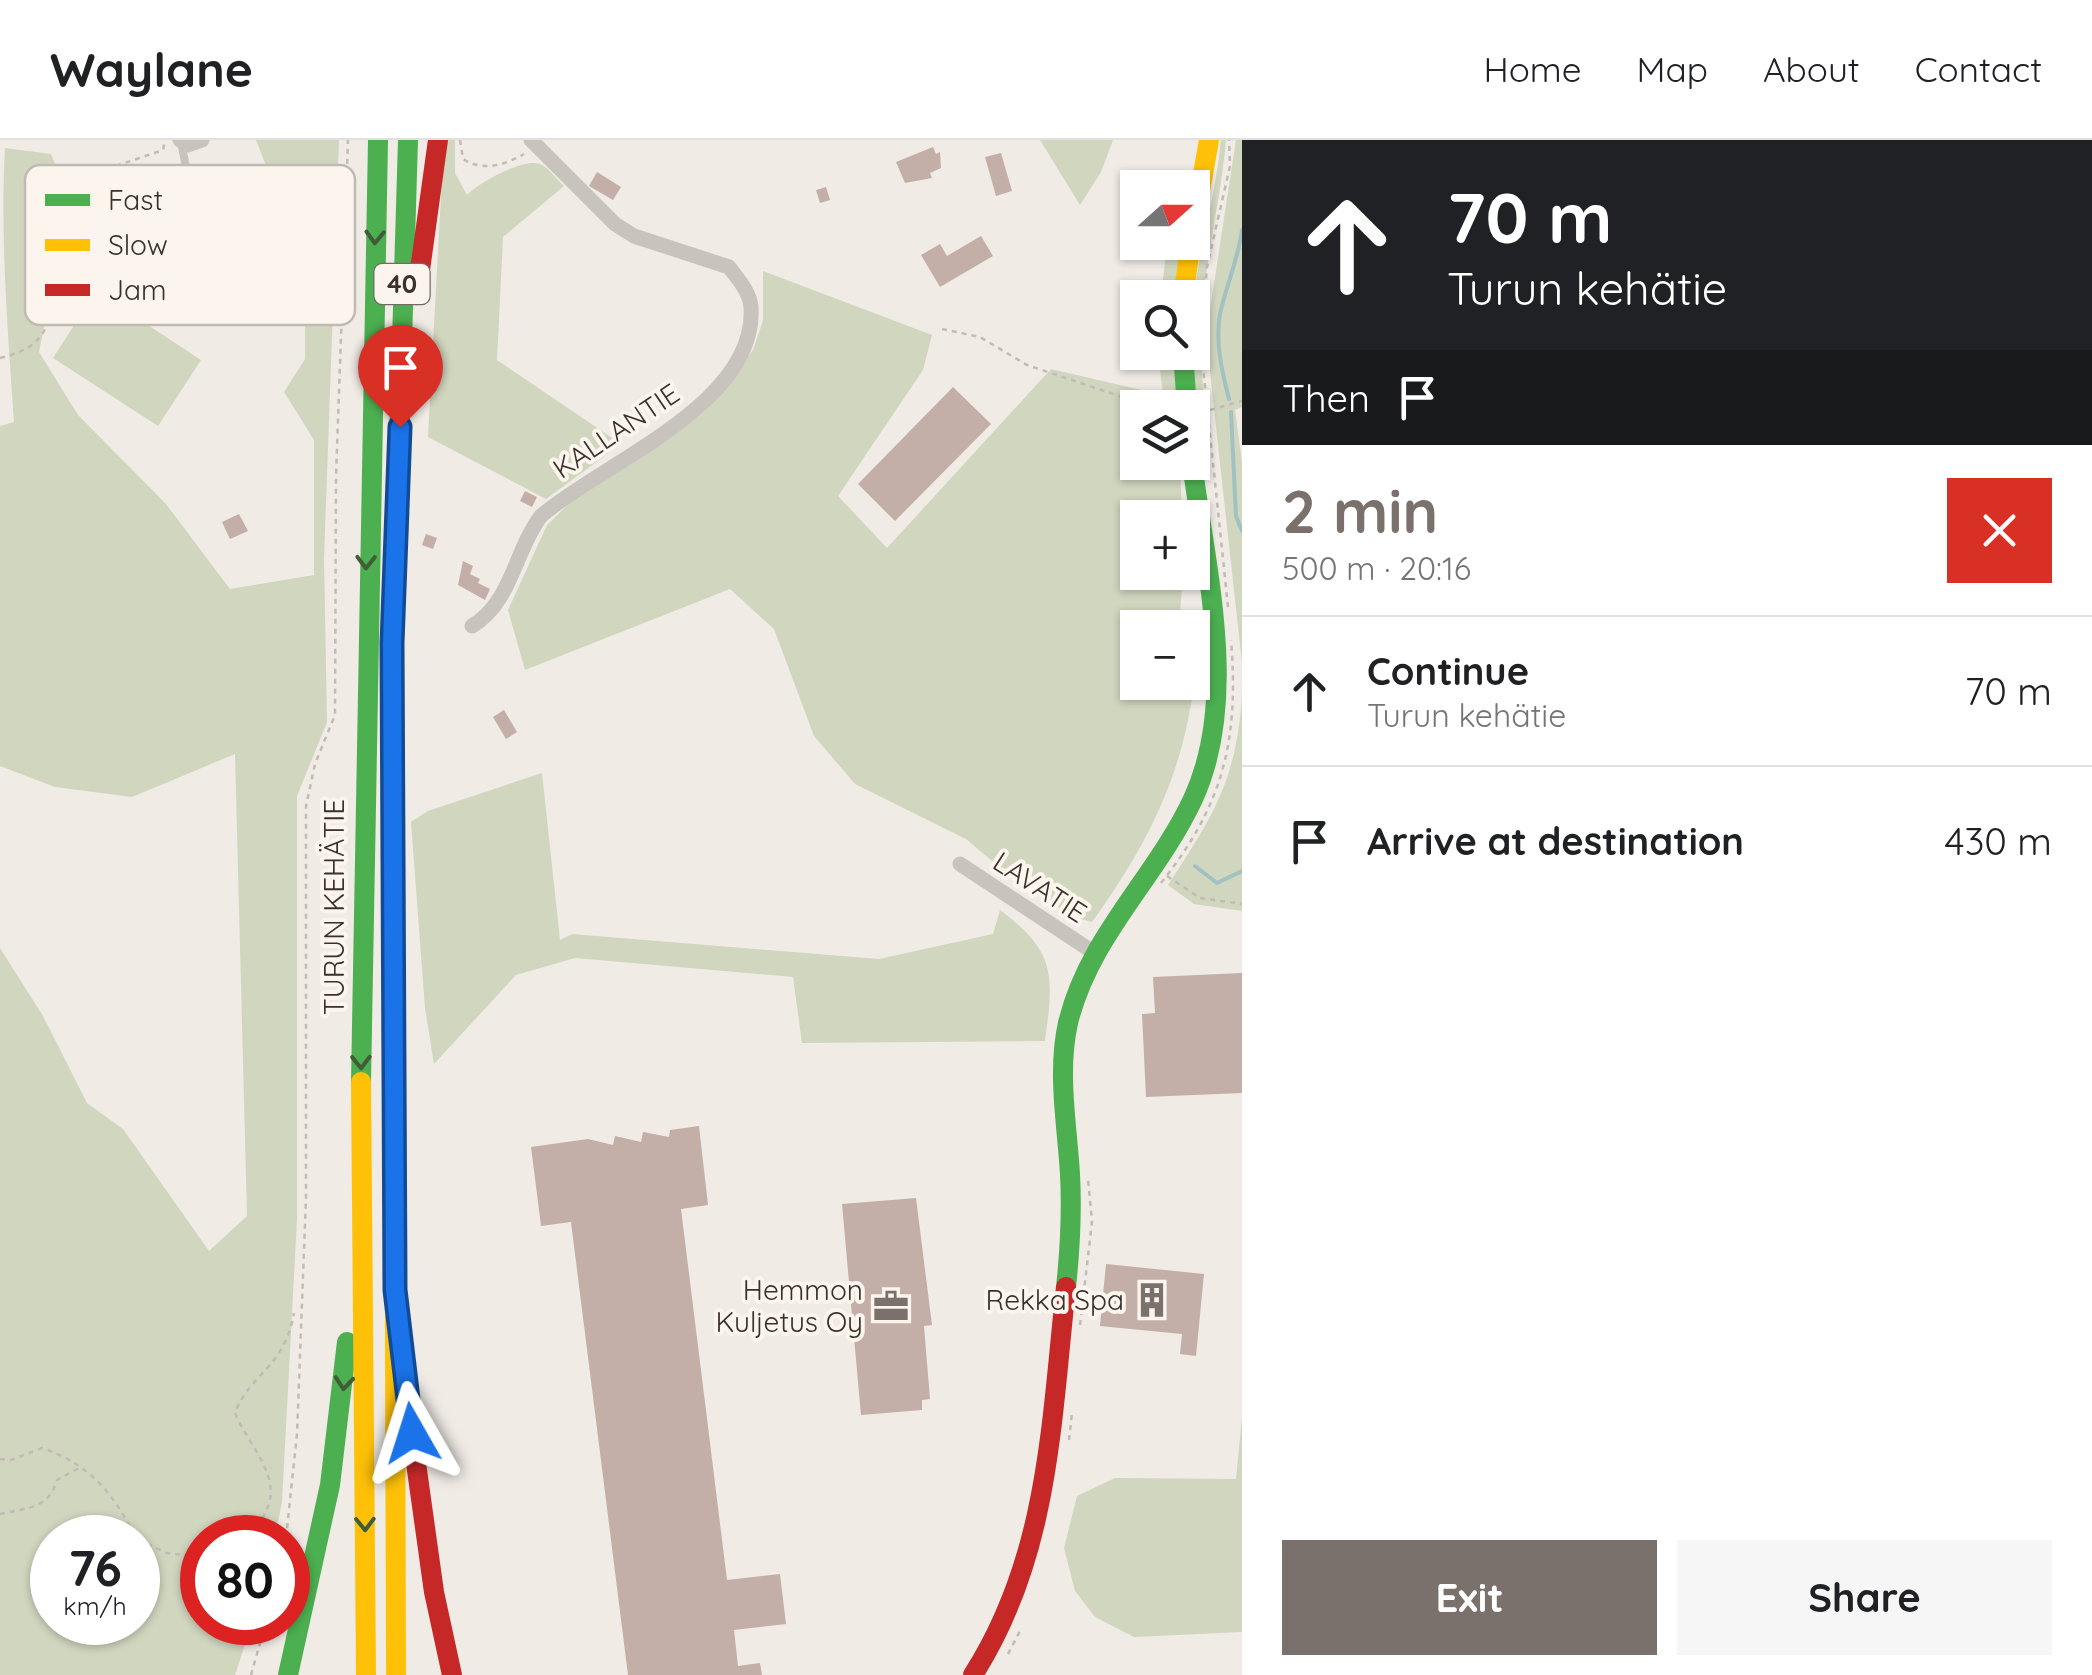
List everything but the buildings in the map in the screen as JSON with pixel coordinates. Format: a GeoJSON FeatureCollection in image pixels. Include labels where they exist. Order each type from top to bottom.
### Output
{"type":"FeatureCollection","features":[{"type":"Feature","properties":{"kind":"main road","name":"TURUN KEHÄTIE"},"geometry":{"type":"LineString","coordinates":[[366,1675],[362,764],[378,140]]}},
{"type":"Feature","properties":{"kind":"main road","name":"TURUN KEHÄTIE"},"geometry":{"type":"LineString","coordinates":[[396,1675],[392,643],[408,140]]}},
{"type":"Feature","properties":{"kind":"main road"},"geometry":{"type":"LineString","coordinates":[[400,427],[438,140]]}},
{"type":"Feature","properties":{"kind":"main road"},"geometry":{"type":"LineString","coordinates":[[1204,170],[1209,140]]}},
{"type":"Feature","properties":{"kind":"main road"},"geometry":{"type":"LineString","coordinates":[[980,1672],[1005,1623],[1046,1493],[1071,1223],[1064,1052],[1074,998],[1093,952],[1186,812],[1213,734],[1216,671],[1194,480]]}},
{"type":"Feature","properties":{"kind":"main road"},"geometry":{"type":"LineString","coordinates":[[288,1675],[314,1570],[341,1407],[362,1146]]}},
{"type":"Feature","properties":{"kind":"main road"},"geometry":{"type":"LineString","coordinates":[[395,1290],[425,1535],[452,1675]]}},
{"type":"Feature","properties":{"kind":"street"},"geometry":{"type":"LineString","coordinates":[[175,140],[188,144],[202,140]]}},
{"type":"Feature","properties":{"kind":"street","name":"KALLANTIE"},"geometry":{"type":"LineString","coordinates":[[472,626],[492,614],[528,534],[541,516],[686,418],[715,391],[750,332],[752,303],[730,267],[634,236],[615,224],[534,142]]}},
{"type":"Feature","properties":{"kind":"street","name":"LAVATIE"},"geometry":{"type":"LineString","coordinates":[[960,864],[1093,952]]}},
{"type":"Feature","properties":{"kind":"lane"},"geometry":{"type":"LineString","coordinates":[[175,140],[184,165]]}},
{"type":"Feature","properties":{"kind":"path"},"geometry":{"type":"LineString","coordinates":[[119,165],[163,150],[175,140]]}},
{"type":"Feature","properties":{"kind":"path"},"geometry":{"type":"LineString","coordinates":[[347,165],[348,140]]}},
{"type":"Feature","properties":{"kind":"path"},"geometry":{"type":"LineString","coordinates":[[460,140],[464,159],[478,166],[509,162],[534,142]]}},
{"type":"Feature","properties":{"kind":"path"},"geometry":{"type":"LineString","coordinates":[[1207,390],[1206,284],[1230,166],[1230,140]]}},
{"type":"Feature","properties":{"kind":"path"},"geometry":{"type":"LineString","coordinates":[[0,358],[24,350],[44,333],[46,325]]}},
{"type":"Feature","properties":{"kind":"path"},"geometry":{"type":"LineString","coordinates":[[288,1515],[297,1434],[306,1198],[306,806],[312,774],[335,716],[341,325]]}},
{"type":"Feature","properties":{"kind":"path"},"geometry":{"type":"LineString","coordinates":[[942,329],[980,337],[1027,365],[1120,396]]}},
{"type":"Feature","properties":{"kind":"path"},"geometry":{"type":"LineString","coordinates":[[1210,410],[1242,401]]}},
{"type":"Feature","properties":{"kind":"path"},"geometry":{"type":"LineString","coordinates":[[1210,421],[1228,610]]}},
{"type":"Feature","properties":{"kind":"path"},"geometry":{"type":"LineString","coordinates":[[1156,890],[1204,820],[1230,753],[1235,688],[1230,630]]}},
{"type":"Feature","properties":{"kind":"path"},"geometry":{"type":"LineString","coordinates":[[1167,876],[1200,898],[1242,904]]}},
{"type":"Feature","properties":{"kind":"path"},"geometry":{"type":"LineString","coordinates":[[1088,1172],[1092,1222]]}},
{"type":"Feature","properties":{"kind":"path"},"geometry":{"type":"LineString","coordinates":[[262,1515],[270,1499],[266,1467],[244,1439],[234,1413],[240,1400],[271,1369],[290,1337],[294,1312]]}},
{"type":"Feature","properties":{"kind":"path"},"geometry":{"type":"LineString","coordinates":[[0,1458],[12,1460],[42,1448],[82,1467],[114,1495],[124,1515]]}},
{"type":"Feature","properties":{"kind":"path"},"geometry":{"type":"LineString","coordinates":[[0,1514],[40,1505],[52,1496],[56,1480],[82,1467]]}},
{"type":"Feature","properties":{"kind":"path"},"geometry":{"type":"LineString","coordinates":[[251,1675],[259,1645]]}},
{"type":"Feature","properties":{"kind":"green space"},"geometry":{"type":"Polygon","coordinates":[[[256,140],[339,140],[338,165],[266,165],[256,140]]]}},
{"type":"Feature","properties":{"kind":"green space"},"geometry":{"type":"Polygon","coordinates":[[[444,140],[455,140],[455,173],[467,195],[501,173],[532,163],[543,166],[564,186],[503,237],[497,360],[621,444],[546,499],[428,437],[444,140]]]}},
{"type":"Feature","properties":{"kind":"green space"},"geometry":{"type":"Polygon","coordinates":[[[1040,140],[1113,140],[1101,172],[1080,205],[1040,140]]]}},
{"type":"Feature","properties":{"kind":"green space"},"geometry":{"type":"Polygon","coordinates":[[[1221,140],[1226,140],[1210,250],[1210,208],[1221,140]]]}},
{"type":"Feature","properties":{"kind":"green space"},"geometry":{"type":"Polygon","coordinates":[[[1236,140],[1242,140],[1242,407],[1235,410],[1242,462],[1242,663],[1210,370],[1210,310],[1236,140]]]}},
{"type":"Feature","properties":{"kind":"green space"},"geometry":{"type":"Polygon","coordinates":[[[5,148],[51,154],[56,165],[25,165],[25,325],[44,325],[39,352],[78,415],[166,504],[230,589],[314,575],[314,440],[284,392],[305,359],[305,325],[332,325],[324,559],[327,722],[297,796],[297,1219],[279,1515],[180,1515],[180,1645],[245,1645],[235,1675],[0,1675],[0,948],[43,1016],[87,1103],[123,1129],[209,1251],[247,1216],[235,754],[132,797],[55,787],[0,766],[0,426],[14,422],[4,250],[5,148]]]}},
{"type":"Feature","properties":{"kind":"green space"},"geometry":{"type":"Polygon","coordinates":[[[1165,260],[1181,260],[1178,280],[1163,280],[1165,260]]]}},
{"type":"Feature","properties":{"kind":"green space"},"geometry":{"type":"Polygon","coordinates":[[[1199,260],[1208,260],[1206,280],[1196,280],[1199,260]]]}},
{"type":"Feature","properties":{"kind":"green space"},"geometry":{"type":"Polygon","coordinates":[[[763,271],[932,335],[923,370],[838,496],[887,548],[1051,369],[1141,390],[1120,390],[1120,480],[1181,480],[1181,500],[1120,500],[1120,590],[1182,590],[1180,610],[1120,610],[1120,700],[1191,700],[1168,789],[1135,856],[1092,922],[1074,917],[1010,876],[966,839],[855,784],[814,736],[774,629],[730,589],[525,670],[508,610],[547,525],[574,499],[703,413],[753,350],[763,321],[763,271]]]}},
{"type":"Feature","properties":{"kind":"green space"},"geometry":{"type":"Polygon","coordinates":[[[74,325],[148,325],[201,360],[158,426],[53,358],[74,325]]]}},
{"type":"Feature","properties":{"kind":"green space"},"geometry":{"type":"Polygon","coordinates":[[[1160,370],[1176,370],[1177,390],[1162,390],[1160,370]]]}},
{"type":"Feature","properties":{"kind":"green space"},"geometry":{"type":"Polygon","coordinates":[[[1202,370],[1204,390],[1197,390],[1193,372],[1202,370]]]}},
{"type":"Feature","properties":{"kind":"green space"},"geometry":{"type":"Polygon","coordinates":[[[1242,697],[1242,911],[1194,904],[1168,885],[1220,797],[1234,752],[1242,697]]]}},
{"type":"Feature","properties":{"kind":"green space"},"geometry":{"type":"Polygon","coordinates":[[[542,773],[560,940],[572,934],[879,959],[993,934],[1000,910],[1032,939],[1047,966],[1050,999],[1045,1041],[802,1043],[793,977],[575,958],[516,975],[434,1064],[425,1008],[411,822],[428,811],[542,773]]]}},
{"type":"Feature","properties":{"kind":"green space"},"geometry":{"type":"Polygon","coordinates":[[[1242,1418],[1242,1632],[1134,1637],[1095,1617],[1075,1591],[1064,1548],[1077,1496],[1115,1478],[1236,1479],[1242,1418]]]}},
{"type":"Feature","properties":{"kind":"waterway"},"geometry":{"type":"LineString","coordinates":[[1229,399],[1218,336],[1242,230]]}},
{"type":"Feature","properties":{"kind":"waterway"},"geometry":{"type":"LineString","coordinates":[[1231,412],[1236,516],[1242,531]]}},
{"type":"Feature","properties":{"kind":"waterway"},"geometry":{"type":"LineString","coordinates":[[1195,866],[1217,883],[1242,871]]}},
{"type":"Feature","properties":{"kind":"traffic: fast"},"geometry":{"type":"LineString","coordinates":[[361,1082],[378,140]]}},
{"type":"Feature","properties":{"kind":"traffic: fast"},"geometry":{"type":"LineString","coordinates":[[394,1000],[393,643],[408,140]]}},
{"type":"Feature","properties":{"kind":"traffic: fast"},"geometry":{"type":"LineString","coordinates":[[1184,370],[1186,390]]}},
{"type":"Feature","properties":{"kind":"traffic: fast"},"geometry":{"type":"LineString","coordinates":[[1066,1287],[1071,1202],[1063,1079],[1068,1023],[1091,962],[1193,799],[1207,760],[1214,718],[1215,632],[1195,480]]}},
{"type":"Feature","properties":{"kind":"traffic: fast"},"geometry":{"type":"LineString","coordinates":[[288,1675],[330,1485],[347,1342]]}},
{"type":"Feature","properties":{"kind":"traffic: slow"},"geometry":{"type":"LineString","coordinates":[[1204,170],[1209,140]]}},
{"type":"Feature","properties":{"kind":"traffic: slow"},"geometry":{"type":"LineString","coordinates":[[1186,280],[1188,260]]}},
{"type":"Feature","properties":{"kind":"traffic: slow"},"geometry":{"type":"LineString","coordinates":[[394,1000],[396,1675]]}},
{"type":"Feature","properties":{"kind":"traffic: slow"},"geometry":{"type":"LineString","coordinates":[[361,1082],[366,1675]]}},
{"type":"Feature","properties":{"kind":"traffic: jam"},"geometry":{"type":"LineString","coordinates":[[419,277],[438,140]]}},
{"type":"Feature","properties":{"kind":"traffic: jam"},"geometry":{"type":"LineString","coordinates":[[973,1675],[998,1630],[1032,1536],[1050,1438],[1066,1287]]}},
{"type":"Feature","properties":{"kind":"traffic: jam"},"geometry":{"type":"LineString","coordinates":[[410,1420],[434,1592],[452,1675]]}},
{"type":"Feature","properties":{"kind":"place","name":"Rekka Spa"},"geometry":{"type":"Point","coordinates":[1152,1300]}},
{"type":"Feature","properties":{"kind":"place","name":"Hemmon Kuljetus Oy"},"geometry":{"type":"Point","coordinates":[891,1306]}},
{"type":"Feature","properties":{"kind":"route"},"geometry":{"type":"LineString","coordinates":[[400,427],[392,643],[395,1290],[412,1433]]}}]}
